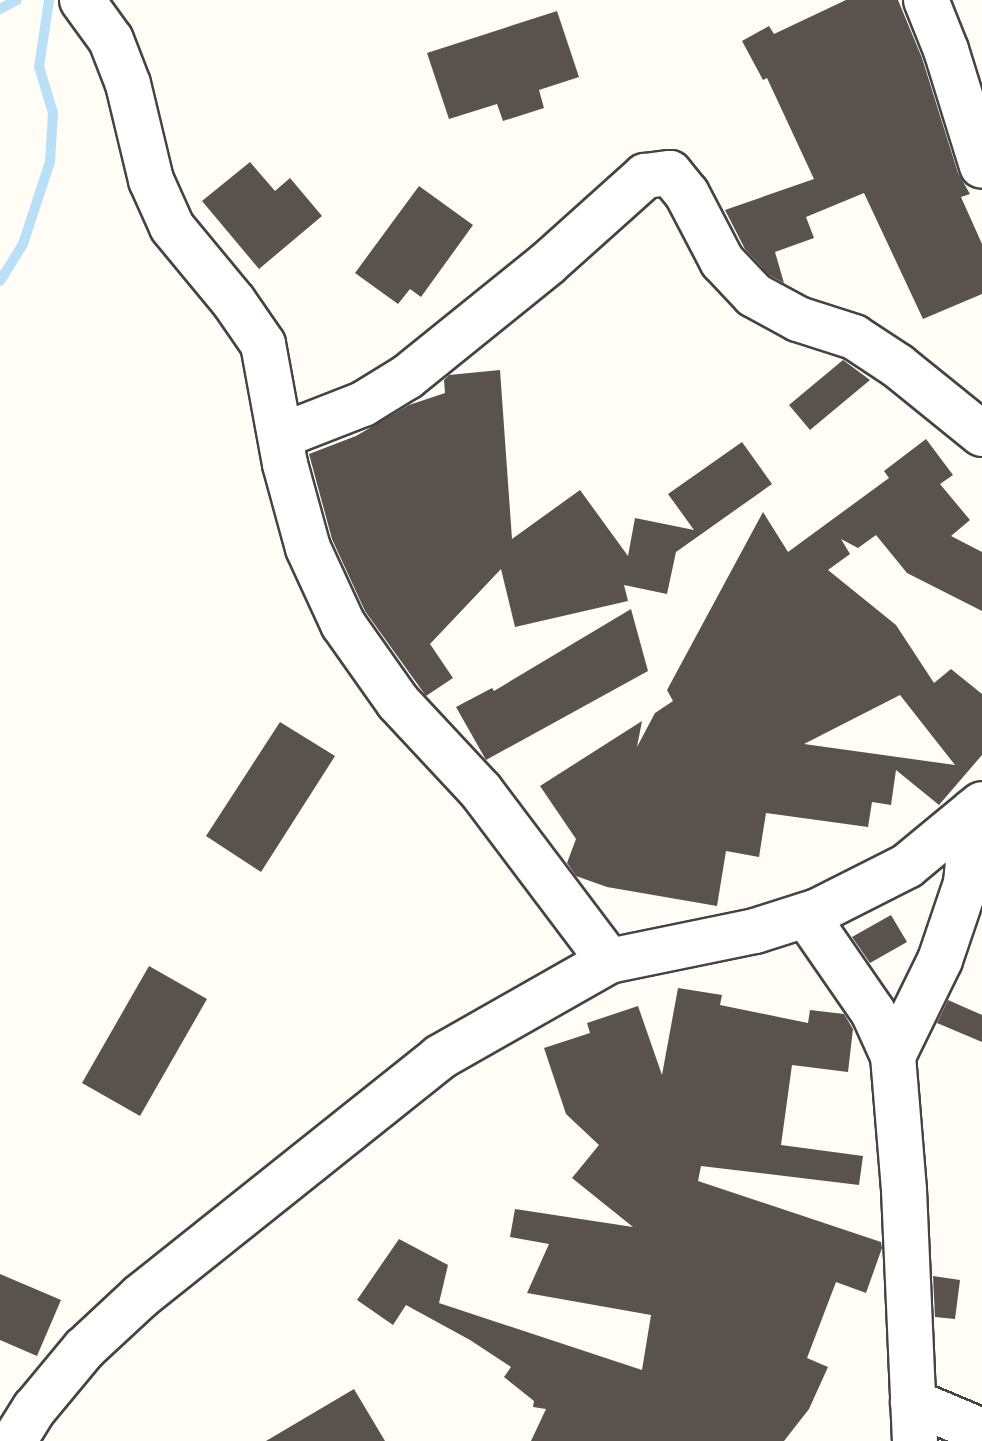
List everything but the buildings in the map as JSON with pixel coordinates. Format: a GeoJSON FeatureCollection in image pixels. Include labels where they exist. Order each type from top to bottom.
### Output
{"type":"FeatureCollection","features":[{"type":"Feature","properties":{"kind":"street"},"geometry":{"type":"LineString","coordinates":[[82,0],[111,40],[128,84],[151,180],[172,227],[234,302],[263,344],[308,548],[343,624],[398,702],[481,791],[609,961]]}},
{"type":"Feature","properties":{"kind":"street"},"geometry":{"type":"LineString","coordinates":[[926,0],[946,50],[982,166]]}},
{"type":"Feature","properties":{"kind":"street"},"geometry":{"type":"LineString","coordinates":[[281,436],[363,404],[407,377],[547,264],[645,176],[670,173],[687,194],[722,261],[754,295],[798,319],[854,337],[898,366],[982,434]]}},
{"type":"Feature","properties":{"kind":"street"},"geometry":{"type":"LineString","coordinates":[[14,1441],[35,1408],[84,1349],[141,1296],[440,1057],[609,961],[755,931],[806,915],[907,866],[978,808]]}},
{"type":"Feature","properties":{"kind":"street"},"geometry":{"type":"LineString","coordinates":[[893,1056],[940,960],[966,883],[978,808]]}},
{"type":"Feature","properties":{"kind":"street"},"geometry":{"type":"LineString","coordinates":[[806,915],[873,1012],[893,1056],[904,1190],[914,1421],[982,1431]]}},
{"type":"Feature","properties":{"kind":"waterway"},"geometry":{"type":"LineString","coordinates":[[0,9],[17,0]]}},
{"type":"Feature","properties":{"kind":"waterway"},"geometry":{"type":"LineString","coordinates":[[0,281],[23,244],[50,162],[53,113],[39,67],[49,0]]}}]}
